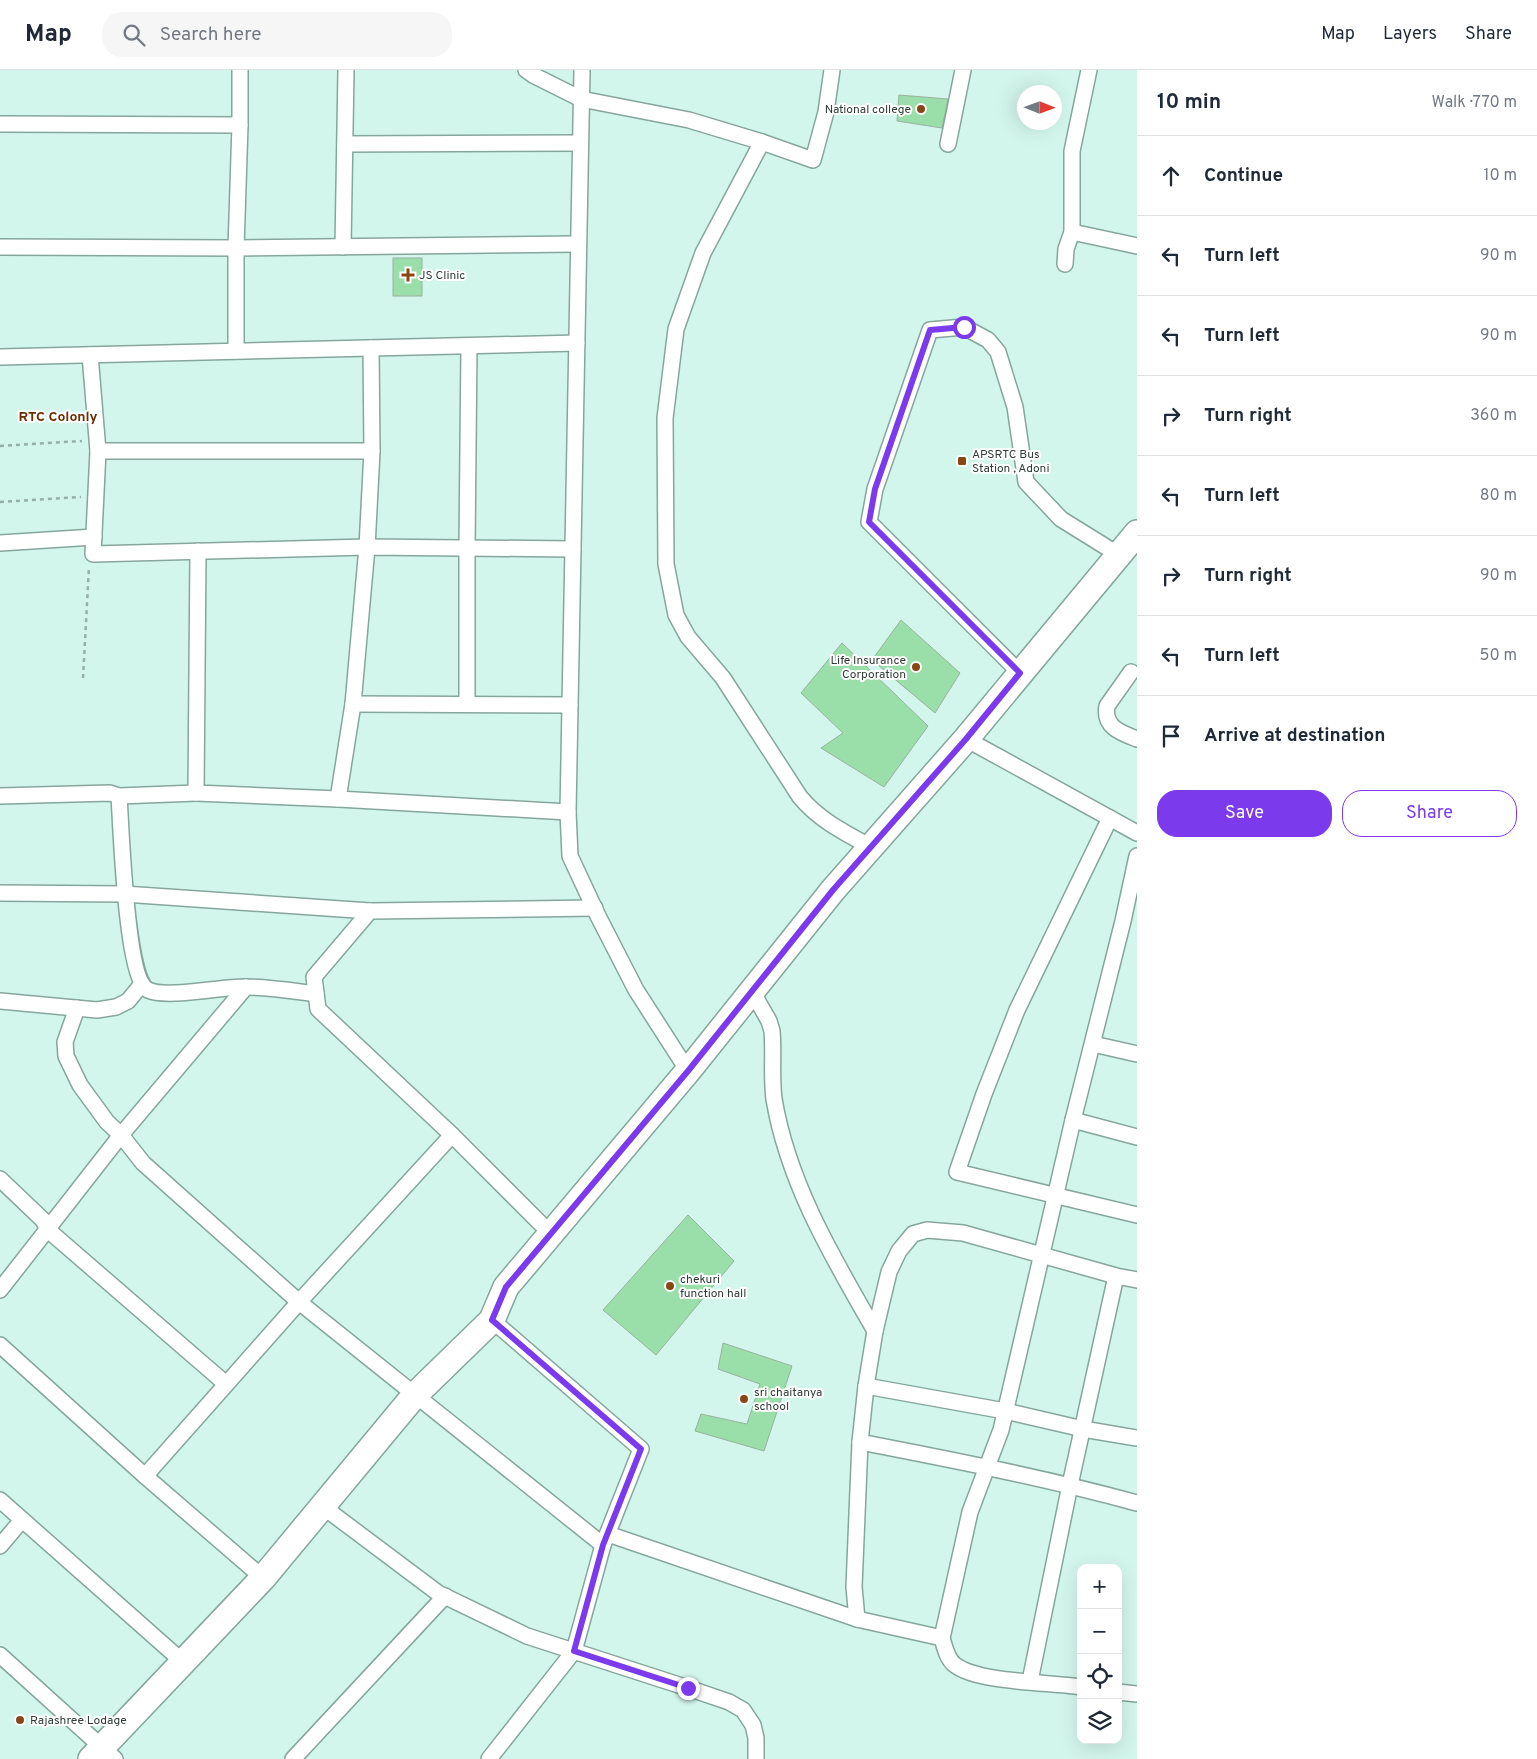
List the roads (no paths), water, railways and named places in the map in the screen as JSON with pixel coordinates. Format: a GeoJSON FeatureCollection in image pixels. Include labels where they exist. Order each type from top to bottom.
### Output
{"type":"FeatureCollection","features":[{"type":"Feature","properties":{"kind":"main road"},"geometry":{"type":"LineString","coordinates":[[103,1755],[183,1662],[263,1578],[414,1396],[492,1320],[506,1287],[688,1071],[833,890],[966,739],[1137,533]]}},
{"type":"Feature","properties":{"kind":"street"},"geometry":{"type":"LineString","coordinates":[[236,351],[240,70]]}},
{"type":"Feature","properties":{"kind":"street"},"geometry":{"type":"LineString","coordinates":[[343,247],[346,70]]}},
{"type":"Feature","properties":{"kind":"street"},"geometry":{"type":"LineString","coordinates":[[526,70],[581,99],[689,120],[813,160],[826,112],[832,70]]}},
{"type":"Feature","properties":{"kind":"street"},"geometry":{"type":"LineString","coordinates":[[582,70],[568,812],[570,856],[636,990],[688,1071]]}},
{"type":"Feature","properties":{"kind":"street"},"geometry":{"type":"LineString","coordinates":[[948,144],[963,70]]}},
{"type":"Feature","properties":{"kind":"street"},"geometry":{"type":"LineString","coordinates":[[1065,264],[1066,249],[1072,232],[1072,151],[1089,70]]}},
{"type":"Feature","properties":{"kind":"street"},"geometry":{"type":"LineString","coordinates":[[0,124],[240,125]]}},
{"type":"Feature","properties":{"kind":"street"},"geometry":{"type":"LineString","coordinates":[[762,142],[703,253],[676,329],[665,418],[666,564],[676,616],[688,637],[722,678],[800,797],[811,810],[832,826],[871,847]]}},
{"type":"Feature","properties":{"kind":"street"},"geometry":{"type":"LineString","coordinates":[[345,144],[580,143]]}},
{"type":"Feature","properties":{"kind":"street"},"geometry":{"type":"LineString","coordinates":[[1072,232],[1137,246]]}},
{"type":"Feature","properties":{"kind":"street"},"geometry":{"type":"LineString","coordinates":[[0,247],[236,248],[578,244]]}},
{"type":"Feature","properties":{"kind":"street"},"geometry":{"type":"LineString","coordinates":[[1020,673],[869,522],[875,489],[930,330],[964,327],[988,340],[998,352],[1015,407],[1026,482],[1061,519],[1119,555]]}},
{"type":"Feature","properties":{"kind":"street"},"geometry":{"type":"LineString","coordinates":[[0,357],[577,343]]}},
{"type":"Feature","properties":{"kind":"street"},"geometry":{"type":"LineString","coordinates":[[467,704],[466,547],[469,346]]}},
{"type":"Feature","properties":{"kind":"street"},"geometry":{"type":"LineString","coordinates":[[338,799],[352,704],[367,546],[372,451],[371,348]]}},
{"type":"Feature","properties":{"kind":"street"},"geometry":{"type":"LineString","coordinates":[[90,355],[94,446],[93,554],[367,546],[573,549]]}},
{"type":"Feature","properties":{"kind":"street"},"geometry":{"type":"LineString","coordinates":[[94,446],[372,451]]}},
{"type":"Feature","properties":{"kind":"street"},"geometry":{"type":"LineString","coordinates":[[0,543],[94,536]]}},
{"type":"Feature","properties":{"kind":"street"},"geometry":{"type":"LineString","coordinates":[[196,793],[198,551]]}},
{"type":"Feature","properties":{"kind":"street"},"geometry":{"type":"LineString","coordinates":[[1131,672],[1108,706],[1106,713],[1108,722],[1113,728],[1137,740]]}},
{"type":"Feature","properties":{"kind":"street"},"geometry":{"type":"LineString","coordinates":[[352,704],[570,705]]}},
{"type":"Feature","properties":{"kind":"street"},"geometry":{"type":"LineString","coordinates":[[966,739],[1137,833]]}},
{"type":"Feature","properties":{"kind":"street"},"geometry":{"type":"LineString","coordinates":[[0,796],[110,793],[119,796],[196,793],[568,812]]}},
{"type":"Feature","properties":{"kind":"street"},"geometry":{"type":"LineString","coordinates":[[119,796],[124,894],[136,967],[142,984],[148,990],[165,993],[246,987],[316,994]]}},
{"type":"Feature","properties":{"kind":"street"},"geometry":{"type":"LineString","coordinates":[[1110,818],[1017,1010],[984,1094],[957,1172],[1137,1215]]}},
{"type":"Feature","properties":{"kind":"street"},"geometry":{"type":"LineString","coordinates":[[1077,1687],[987,1678],[955,1665],[948,1656],[942,1638],[970,1512],[988,1466],[1005,1411],[1073,1120],[1093,1044],[1130,923],[1137,856]]}},
{"type":"Feature","properties":{"kind":"street"},"geometry":{"type":"LineString","coordinates":[[0,893],[124,894],[370,911],[595,908]]}},
{"type":"Feature","properties":{"kind":"street"},"geometry":{"type":"LineString","coordinates":[[370,911],[314,977],[318,1009],[452,1135],[551,1234]]}},
{"type":"Feature","properties":{"kind":"street"},"geometry":{"type":"LineString","coordinates":[[0,1001],[97,1010],[116,1007],[128,1001],[142,984]]}},
{"type":"Feature","properties":{"kind":"street"},"geometry":{"type":"LineString","coordinates":[[0,1290],[122,1136],[246,987]]}},
{"type":"Feature","properties":{"kind":"street"},"geometry":{"type":"LineString","coordinates":[[752,991],[772,1030],[774,1097],[782,1139],[801,1191],[840,1270],[875,1331]]}},
{"type":"Feature","properties":{"kind":"street"},"geometry":{"type":"LineString","coordinates":[[77,1008],[65,1042],[66,1056],[80,1085],[107,1122],[122,1136],[142,1163],[299,1302],[414,1396],[605,1540],[857,1619],[942,1638]]}},
{"type":"Feature","properties":{"kind":"street"},"geometry":{"type":"LineString","coordinates":[[1093,1044],[1137,1054]]}},
{"type":"Feature","properties":{"kind":"street"},"geometry":{"type":"LineString","coordinates":[[1073,1120],[1137,1137]]}},
{"type":"Feature","properties":{"kind":"street"},"geometry":{"type":"LineString","coordinates":[[145,1476],[299,1302],[452,1135]]}},
{"type":"Feature","properties":{"kind":"street"},"geometry":{"type":"LineString","coordinates":[[0,1178],[43,1220],[48,1230],[226,1384]]}},
{"type":"Feature","properties":{"kind":"street"},"geometry":{"type":"LineString","coordinates":[[857,1619],[854,1586],[860,1442],[866,1386],[875,1331],[889,1272],[899,1251],[913,1234],[927,1230],[963,1233],[1116,1276],[1137,1280]]}},
{"type":"Feature","properties":{"kind":"street"},"geometry":{"type":"LineString","coordinates":[[1030,1681],[1070,1485],[1116,1276]]}},
{"type":"Feature","properties":{"kind":"street"},"geometry":{"type":"LineString","coordinates":[[489,1759],[574,1651],[605,1540],[641,1449],[492,1320]]}},
{"type":"Feature","properties":{"kind":"street"},"geometry":{"type":"LineString","coordinates":[[0,1345],[145,1476],[263,1578]]}},
{"type":"Feature","properties":{"kind":"street"},"geometry":{"type":"LineString","coordinates":[[866,1386],[1005,1411],[1083,1429],[1137,1438]]}},
{"type":"Feature","properties":{"kind":"street"},"geometry":{"type":"LineString","coordinates":[[860,1442],[988,1466],[1137,1503]]}},
{"type":"Feature","properties":{"kind":"street"},"geometry":{"type":"LineString","coordinates":[[0,1500],[183,1662]]}},
{"type":"Feature","properties":{"kind":"street"},"geometry":{"type":"LineString","coordinates":[[322,1506],[438,1593],[528,1636],[729,1702],[743,1710],[753,1725],[756,1738],[756,1759]]}},
{"type":"Feature","properties":{"kind":"street"},"geometry":{"type":"LineString","coordinates":[[0,1546],[22,1520]]}},
{"type":"Feature","properties":{"kind":"street"},"geometry":{"type":"LineString","coordinates":[[293,1759],[445,1596]]}},
{"type":"Feature","properties":{"kind":"street"},"geometry":{"type":"LineString","coordinates":[[0,1655],[103,1755]]}},
{"type":"Feature","properties":{"kind":"street"},"geometry":{"type":"LineString","coordinates":[[1122,1692],[1137,1694]]}},
{"type":"Feature","properties":{"kind":"place","name":"National college"},"geometry":{"type":"Point","coordinates":[921,109]}},
{"type":"Feature","properties":{"kind":"place","name":"JS Clinic"},"geometry":{"type":"Point","coordinates":[408,275]}},
{"type":"Feature","properties":{"kind":"place","name":"APSRTC Bus Station , Adoni"},"geometry":{"type":"Point","coordinates":[962,461]}},
{"type":"Feature","properties":{"kind":"place","name":"Life Insurance Corporation"},"geometry":{"type":"Point","coordinates":[916,667]}},
{"type":"Feature","properties":{"kind":"place","name":"chekuri function hall"},"geometry":{"type":"Point","coordinates":[670,1286]}},
{"type":"Feature","properties":{"kind":"place","name":"sri chaitanya school"},"geometry":{"type":"Point","coordinates":[744,1399]}},
{"type":"Feature","properties":{"kind":"place","name":"Rajashree Lodage"},"geometry":{"type":"Point","coordinates":[20,1720]}},
{"type":"Feature","properties":{"kind":"district","name":"RTC Colonly"},"geometry":{"type":"Point","coordinates":[58,416]}}]}
